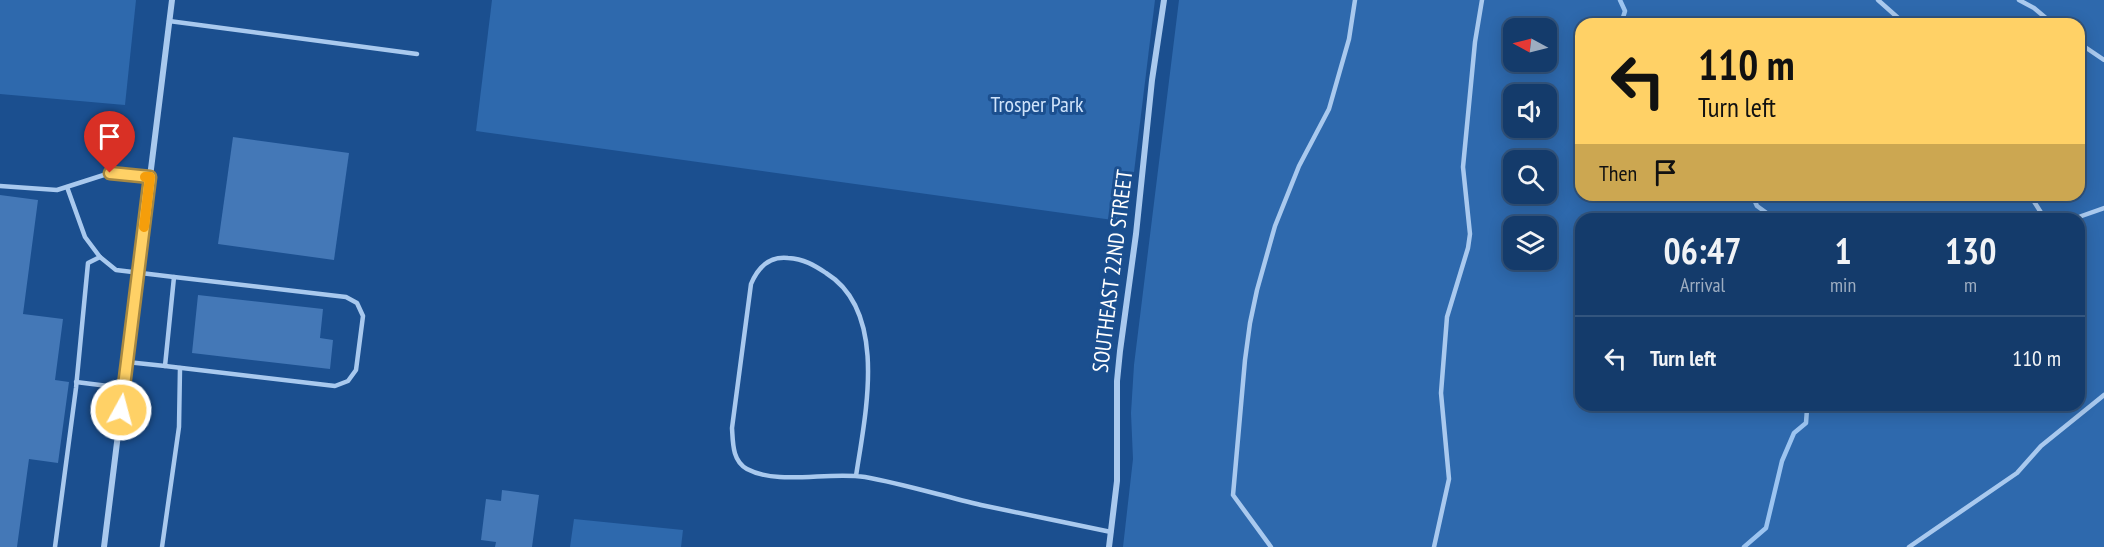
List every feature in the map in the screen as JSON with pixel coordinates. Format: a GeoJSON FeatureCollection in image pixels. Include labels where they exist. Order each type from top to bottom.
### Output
{"type":"FeatureCollection","features":[{"type":"Feature","properties":{"kind":"street"},"geometry":{"type":"LineString","coordinates":[[104,547],[172,0]]}},
{"type":"Feature","properties":{"kind":"street","name":"SOUTHEAST 22ND STREET"},"geometry":{"type":"LineString","coordinates":[[1109,547],[1118,481],[1120,351],[1136,234],[1152,80],[1164,0]]}},
{"type":"Feature","properties":{"kind":"lane"},"geometry":{"type":"LineString","coordinates":[[1271,547],[1233,495],[1250,323],[1275,226],[1299,166],[1329,110],[1348,39],[1355,0]]}},
{"type":"Feature","properties":{"kind":"lane"},"geometry":{"type":"LineString","coordinates":[[1434,547],[1449,479],[1441,393],[1447,317],[1468,248],[1470,234],[1463,167],[1475,42],[1482,0]]}},
{"type":"Feature","properties":{"kind":"lane"},"geometry":{"type":"LineString","coordinates":[[1878,0],[1898,18]]}},
{"type":"Feature","properties":{"kind":"lane"},"geometry":{"type":"LineString","coordinates":[[2019,0],[2046,18]]}},
{"type":"Feature","properties":{"kind":"lane"},"geometry":{"type":"LineString","coordinates":[[169,21],[417,54]]}},
{"type":"Feature","properties":{"kind":"lane"},"geometry":{"type":"LineString","coordinates":[[2085,47],[2104,60]]}},
{"type":"Feature","properties":{"kind":"lane"},"geometry":{"type":"LineString","coordinates":[[0,186],[57,190],[110,173],[150,177]]}},
{"type":"Feature","properties":{"kind":"lane"},"geometry":{"type":"LineString","coordinates":[[67,187],[85,237],[100,257],[116,270],[346,297],[357,303],[363,316],[356,370],[348,381],[335,386],[127,362]]}},
{"type":"Feature","properties":{"kind":"lane"},"geometry":{"type":"LineString","coordinates":[[2085,215],[2104,208]]}},
{"type":"Feature","properties":{"kind":"lane"},"geometry":{"type":"LineString","coordinates":[[56,547],[88,263],[100,257]]}},
{"type":"Feature","properties":{"kind":"lane"},"geometry":{"type":"LineString","coordinates":[[856,476],[868,381],[867,346],[859,316],[852,300],[834,278],[802,259],[784,257],[770,259],[755,274],[751,284],[732,428],[733,451],[744,467],[759,474],[790,477],[856,476],[1111,532]]}},
{"type":"Feature","properties":{"kind":"lane"},"geometry":{"type":"LineString","coordinates":[[165,366],[174,277]]}},
{"type":"Feature","properties":{"kind":"lane"},"geometry":{"type":"LineString","coordinates":[[162,547],[179,428],[180,368]]}},
{"type":"Feature","properties":{"kind":"lane"},"geometry":{"type":"LineString","coordinates":[[76,382],[124,388]]}},
{"type":"Feature","properties":{"kind":"lane"},"geometry":{"type":"LineString","coordinates":[[2085,410],[2104,395]]}},
{"type":"Feature","properties":{"kind":"lane"},"geometry":{"type":"LineString","coordinates":[[1909,547],[2017,473],[2041,446],[2084,411]]}},
{"type":"Feature","properties":{"kind":"green space"},"geometry":{"type":"Polygon","coordinates":[[[0,0],[136,0],[125,105],[0,94],[0,0]]]}},
{"type":"Feature","properties":{"kind":"green space","name":"Trosper Park"},"geometry":{"type":"Polygon","coordinates":[[[492,0],[1155,0],[1129,213],[1120,221],[476,131],[492,0]]]}},
{"type":"Feature","properties":{"kind":"green space"},"geometry":{"type":"Polygon","coordinates":[[[1179,0],[2104,0],[2104,547],[1123,547],[1133,459],[1131,413],[1134,365],[1179,0]]]}},
{"type":"Feature","properties":{"kind":"green space"},"geometry":{"type":"Polygon","coordinates":[[[574,519],[683,530],[681,547],[570,547],[574,519]]]}},
{"type":"Feature","properties":{"kind":"building"},"geometry":{"type":"Polygon","coordinates":[[[233,137],[349,153],[334,260],[218,244],[233,137]]]}},
{"type":"Feature","properties":{"kind":"building"},"geometry":{"type":"Polygon","coordinates":[[[0,195],[38,200],[23,314],[63,319],[55,380],[69,382],[58,463],[29,459],[17,547],[0,547],[0,195]]]}},
{"type":"Feature","properties":{"kind":"building"},"geometry":{"type":"Polygon","coordinates":[[[198,295],[323,309],[320,338],[333,340],[330,369],[192,353],[198,295]]]}},
{"type":"Feature","properties":{"kind":"building"},"geometry":{"type":"Polygon","coordinates":[[[502,490],[539,495],[532,547],[495,547],[496,542],[481,540],[486,499],[501,501],[502,490]]]}},
{"type":"Feature","properties":{"kind":"waterway"},"geometry":{"type":"LineString","coordinates":[[1620,0],[1625,11],[1623,18]]}},
{"type":"Feature","properties":{"kind":"waterway"},"geometry":{"type":"LineString","coordinates":[[1755,201],[1757,206],[1767,213]]}},
{"type":"Feature","properties":{"kind":"waterway"},"geometry":{"type":"LineString","coordinates":[[1744,547],[1766,528],[1782,461],[1794,433],[1806,423],[1807,411]]}},
{"type":"Feature","properties":{"kind":"slow traffic"},"geometry":{"type":"LineString","coordinates":[[144,227],[150,177],[145,177]]}},
{"type":"Feature","properties":{"kind":"route"},"geometry":{"type":"LineString","coordinates":[[110,173],[150,177],[121,410]]}}]}
